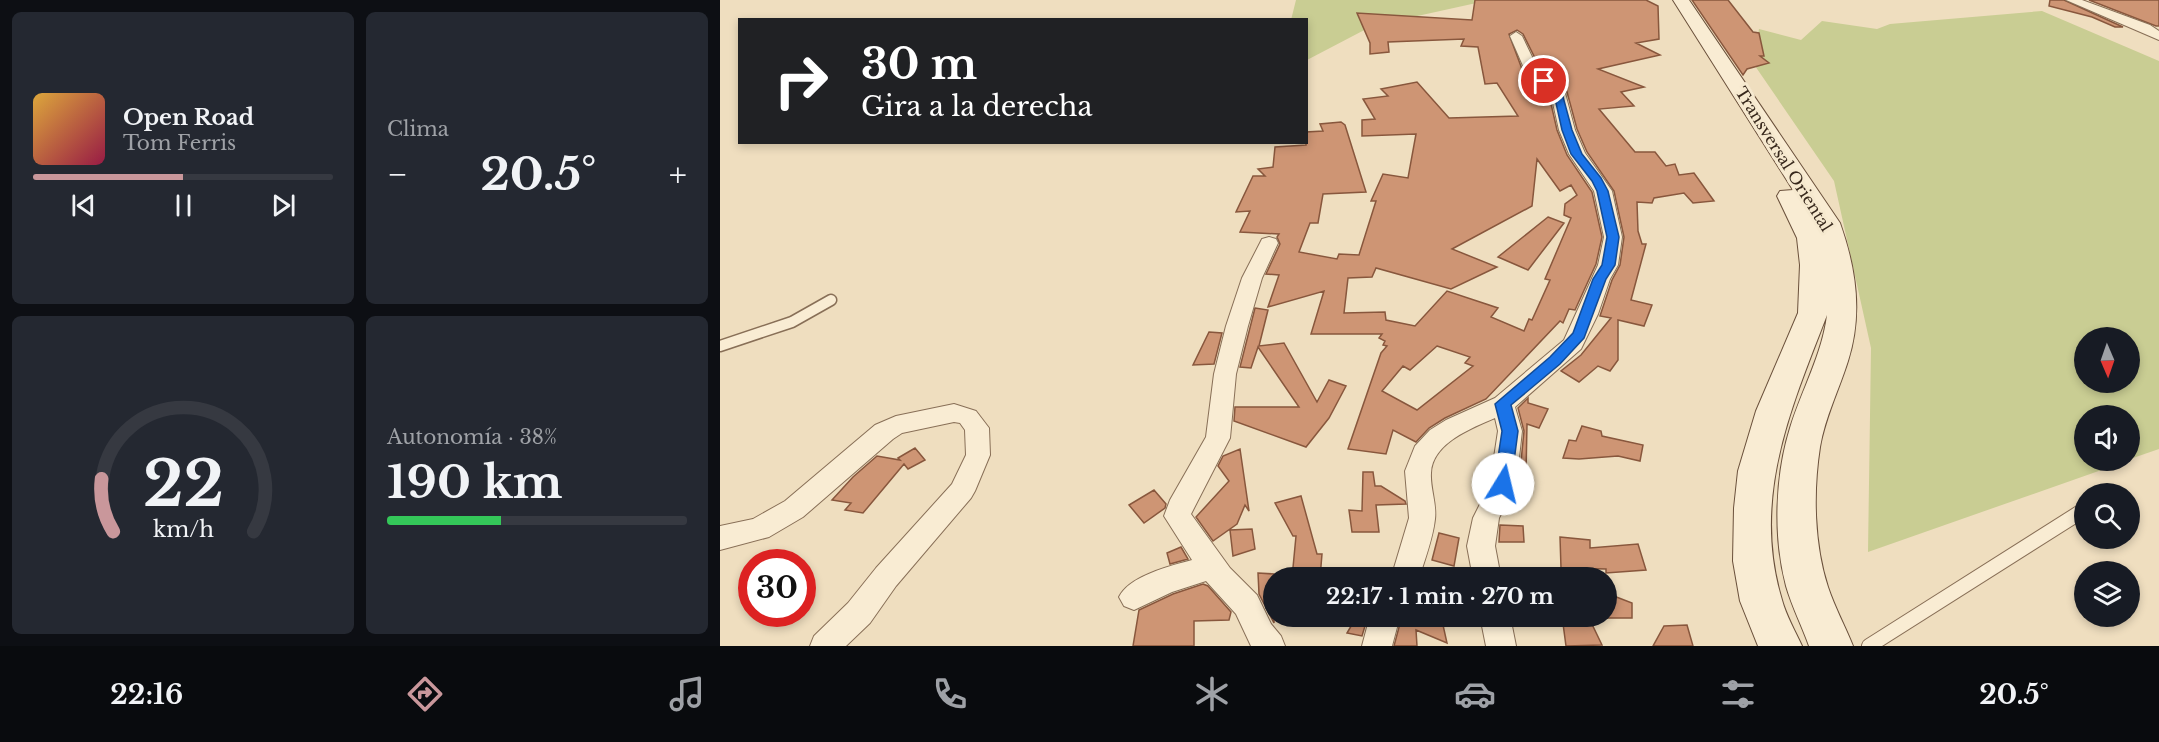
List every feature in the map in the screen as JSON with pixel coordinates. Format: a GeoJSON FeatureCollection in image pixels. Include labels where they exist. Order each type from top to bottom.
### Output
{"type":"FeatureCollection","features":[{"type":"Feature","properties":{"kind":"main road","name":"Transversal Oriental"},"geometry":{"type":"LineString","coordinates":[[1668,0],[1687,17],[1758,114],[1827,223],[1838,252],[1842,286],[1842,321],[1832,360],[1816,397],[1802,451],[1798,508],[1805,579],[1831,646]]}},
{"type":"Feature","properties":{"kind":"main road","name":"Transversal Oriental"},"geometry":{"type":"LineString","coordinates":[[1687,17],[1796,207],[1810,238],[1814,266],[1813,313],[1773,411],[1756,471],[1753,508],[1753,561],[1761,601],[1780,646]]}},
{"type":"Feature","properties":{"kind":"street"},"geometry":{"type":"LineString","coordinates":[[2072,0],[2146,28],[2159,36]]}},
{"type":"Feature","properties":{"kind":"street"},"geometry":{"type":"LineString","coordinates":[[1408,567],[1422,518],[1418,471],[1424,453],[1438,437],[1455,426],[1503,404],[1555,361],[1579,335],[1600,279],[1608,265],[1613,237],[1603,191],[1577,154],[1567,130],[1558,93],[1529,64],[1516,36]]}},
{"type":"Feature","properties":{"kind":"street"},"geometry":{"type":"LineString","coordinates":[[1269,243],[1251,278],[1234,335],[1225,374],[1218,438],[1179,508],[1177,516],[1220,577],[1247,604],[1260,634],[1270,646]]}},
{"type":"Feature","properties":{"kind":"street"},"geometry":{"type":"LineString","coordinates":[[1485,567],[1481,546],[1486,518],[1503,484],[1510,431],[1503,404]]}},
{"type":"Feature","properties":{"kind":"street"},"geometry":{"type":"LineString","coordinates":[[720,538],[759,529],[794,509],[879,436],[896,425],[954,413],[968,417],[977,428],[978,455],[962,491],[886,577],[860,613],[825,646]]}},
{"type":"Feature","properties":{"kind":"street"},"geometry":{"type":"LineString","coordinates":[[1134,597],[1164,581],[1213,566]]}},
{"type":"Feature","properties":{"kind":"street"},"geometry":{"type":"LineString","coordinates":[[1377,646],[1382,627]]}},
{"type":"Feature","properties":{"kind":"street"},"geometry":{"type":"LineString","coordinates":[[1497,627],[1501,646]]}},
{"type":"Feature","properties":{"kind":"lane"},"geometry":{"type":"LineString","coordinates":[[720,346],[792,322],[831,300]]}},
{"type":"Feature","properties":{"kind":"lane"},"geometry":{"type":"LineString","coordinates":[[1869,646],[1946,596],[2034,544],[2074,516]]}},
{"type":"Feature","properties":{"kind":"green space"},"geometry":{"type":"Polygon","coordinates":[[[1296,0],[1490,0],[1372,26],[1308,59],[1308,18],[1292,18],[1296,0]]]}},
{"type":"Feature","properties":{"kind":"green space"},"geometry":{"type":"Polygon","coordinates":[[[2042,11],[2159,61],[2159,449],[2140,456],[2140,405],[2074,405],[2074,471],[2099,471],[1868,552],[1871,348],[1834,181],[1753,63],[1759,29],[1801,40],[1822,21],[1877,29],[1890,24],[2042,11]]]}},
{"type":"Feature","properties":{"kind":"building"},"geometry":{"type":"Polygon","coordinates":[[[1475,0],[1646,0],[1658,6],[1659,39],[1636,43],[1660,55],[1598,69],[1644,87],[1621,92],[1634,106],[1599,109],[1635,152],[1655,152],[1666,166],[1675,164],[1679,175],[1694,173],[1714,201],[1693,203],[1684,193],[1654,198],[1652,203],[1637,202],[1638,231],[1642,244],[1646,244],[1631,300],[1652,305],[1644,326],[1618,320],[1618,360],[1610,371],[1598,366],[1579,382],[1561,371],[1581,355],[1611,318],[1600,316],[1612,280],[1620,265],[1624,237],[1614,191],[1587,152],[1577,129],[1567,92],[1537,62],[1523,34],[1517,30],[1509,34],[1522,69],[1549,95],[1557,130],[1567,155],[1592,192],[1602,237],[1596,264],[1575,310],[1569,309],[1563,323],[1560,321],[1486,399],[1445,418],[1429,428],[1416,442],[1393,430],[1386,454],[1348,449],[1381,353],[1387,346],[1383,345],[1385,341],[1379,338],[1382,334],[1311,334],[1324,291],[1268,307],[1279,275],[1266,274],[1280,244],[1277,237],[1279,234],[1240,232],[1250,211],[1236,212],[1253,176],[1265,176],[1258,169],[1273,167],[1275,147],[1306,145],[1308,144],[1308,132],[1323,131],[1320,124],[1341,122],[1345,125],[1366,192],[1323,194],[1318,223],[1310,223],[1299,252],[1337,259],[1339,254],[1359,255],[1376,201],[1371,201],[1383,174],[1408,178],[1416,134],[1362,136],[1362,120],[1375,119],[1363,99],[1388,96],[1381,89],[1417,82],[1449,118],[1518,116],[1497,83],[1485,84],[1478,47],[1461,46],[1464,39],[1388,42],[1389,52],[1370,54],[1370,43],[1357,13],[1472,20],[1475,0]],[[1537,159],[1532,206],[1452,249],[1497,267],[1451,289],[1376,268],[1372,277],[1348,278],[1344,313],[1385,312],[1386,320],[1415,326],[1447,291],[1498,308],[1491,317],[1524,331],[1529,319],[1532,320],[1550,280],[1545,279],[1571,218],[1564,215],[1565,204],[1577,195],[1571,185],[1560,191],[1537,159]],[[1437,346],[1410,370],[1403,366],[1382,391],[1417,410],[1473,366],[1465,363],[1470,357],[1437,346]]]}},
{"type":"Feature","properties":{"kind":"building"},"geometry":{"type":"Polygon","coordinates":[[[1692,0],[1728,0],[1753,32],[1759,33],[1764,56],[1760,56],[1769,63],[1747,69],[1743,75],[1692,0]]]}},
{"type":"Feature","properties":{"kind":"building"},"geometry":{"type":"Polygon","coordinates":[[[2050,0],[2064,0],[2123,27],[2115,27],[2092,17],[2049,6],[2050,0]]]}},
{"type":"Feature","properties":{"kind":"building"},"geometry":{"type":"Polygon","coordinates":[[[2089,0],[2159,0],[2159,26],[2156,26],[2089,0]]]}},
{"type":"Feature","properties":{"kind":"building"},"geometry":{"type":"Polygon","coordinates":[[[1548,217],[1564,223],[1528,270],[1498,257],[1548,217]]]}},
{"type":"Feature","properties":{"kind":"building"},"geometry":{"type":"Polygon","coordinates":[[[1255,308],[1268,310],[1259,346],[1284,343],[1317,402],[1329,380],[1346,386],[1329,418],[1306,447],[1234,421],[1235,407],[1299,407],[1258,347],[1251,368],[1240,367],[1255,308]]]}},
{"type":"Feature","properties":{"kind":"building"},"geometry":{"type":"Polygon","coordinates":[[[1209,332],[1222,333],[1214,364],[1193,365],[1209,332]]]}},
{"type":"Feature","properties":{"kind":"building"},"geometry":{"type":"Polygon","coordinates":[[[1528,398],[1528,403],[1548,409],[1539,428],[1527,424],[1526,473],[1520,472],[1524,431],[1518,408],[1528,398]]]}},
{"type":"Feature","properties":{"kind":"building"},"geometry":{"type":"Polygon","coordinates":[[[1582,426],[1601,431],[1602,436],[1643,445],[1640,461],[1618,456],[1563,458],[1569,440],[1576,441],[1582,426]]]}},
{"type":"Feature","properties":{"kind":"building"},"geometry":{"type":"Polygon","coordinates":[[[915,448],[925,460],[908,469],[904,464],[863,513],[845,510],[851,503],[832,500],[877,456],[900,460],[898,458],[915,448]]]}},
{"type":"Feature","properties":{"kind":"building"},"geometry":{"type":"Polygon","coordinates":[[[1240,449],[1249,511],[1245,505],[1237,524],[1213,541],[1196,517],[1229,481],[1218,466],[1223,456],[1240,449]]]}},
{"type":"Feature","properties":{"kind":"building"},"geometry":{"type":"Polygon","coordinates":[[[1363,472],[1373,472],[1375,486],[1381,486],[1405,501],[1406,504],[1376,505],[1379,532],[1352,532],[1349,510],[1362,511],[1363,472]]]}},
{"type":"Feature","properties":{"kind":"building"},"geometry":{"type":"Polygon","coordinates":[[[1154,490],[1166,504],[1165,508],[1144,523],[1129,505],[1154,490]]]}},
{"type":"Feature","properties":{"kind":"building"},"geometry":{"type":"Polygon","coordinates":[[[1301,496],[1317,554],[1322,554],[1321,567],[1293,567],[1296,536],[1293,536],[1275,503],[1301,496]]]}},
{"type":"Feature","properties":{"kind":"building"},"geometry":{"type":"Polygon","coordinates":[[[1500,525],[1523,526],[1524,542],[1499,542],[1500,525]]]}},
{"type":"Feature","properties":{"kind":"building"},"geometry":{"type":"Polygon","coordinates":[[[1252,529],[1255,549],[1233,556],[1230,530],[1252,529]]]}},
{"type":"Feature","properties":{"kind":"building"},"geometry":{"type":"Polygon","coordinates":[[[1439,533],[1459,538],[1454,566],[1432,560],[1439,533]]]}},
{"type":"Feature","properties":{"kind":"building"},"geometry":{"type":"Polygon","coordinates":[[[1560,537],[1590,540],[1590,548],[1638,544],[1646,570],[1617,572],[1617,567],[1561,567],[1560,537]]]}},
{"type":"Feature","properties":{"kind":"building"},"geometry":{"type":"Polygon","coordinates":[[[1181,547],[1188,559],[1170,564],[1167,553],[1181,547]]]}},
{"type":"Feature","properties":{"kind":"building"},"geometry":{"type":"Polygon","coordinates":[[[1258,573],[1263,573],[1263,602],[1259,594],[1258,573]]]}},
{"type":"Feature","properties":{"kind":"building"},"geometry":{"type":"Polygon","coordinates":[[[1203,584],[1208,586],[1231,612],[1229,620],[1194,621],[1194,646],[1133,646],[1139,610],[1173,594],[1203,584]]]}},
{"type":"Feature","properties":{"kind":"building"},"geometry":{"type":"Polygon","coordinates":[[[1617,597],[1632,603],[1632,618],[1617,618],[1617,597]]]}},
{"type":"Feature","properties":{"kind":"building"},"geometry":{"type":"Polygon","coordinates":[[[1687,625],[1693,646],[1653,646],[1664,626],[1687,625]]]}},
{"type":"Feature","properties":{"kind":"building"},"geometry":{"type":"Polygon","coordinates":[[[1351,627],[1365,627],[1362,636],[1347,633],[1351,627]]]}},
{"type":"Feature","properties":{"kind":"building"},"geometry":{"type":"Polygon","coordinates":[[[1399,627],[1443,627],[1447,643],[1416,630],[1417,646],[1394,646],[1399,627]]]}},
{"type":"Feature","properties":{"kind":"building"},"geometry":{"type":"Polygon","coordinates":[[[1563,627],[1593,627],[1602,645],[1566,646],[1563,627]]]}},
{"type":"Feature","properties":{"kind":"route"},"geometry":{"type":"LineString","coordinates":[[1503,484],[1510,431],[1503,404],[1555,361],[1579,335],[1600,279],[1608,265],[1613,237],[1603,191],[1577,154],[1567,130],[1558,93],[1544,81]]}}]}
